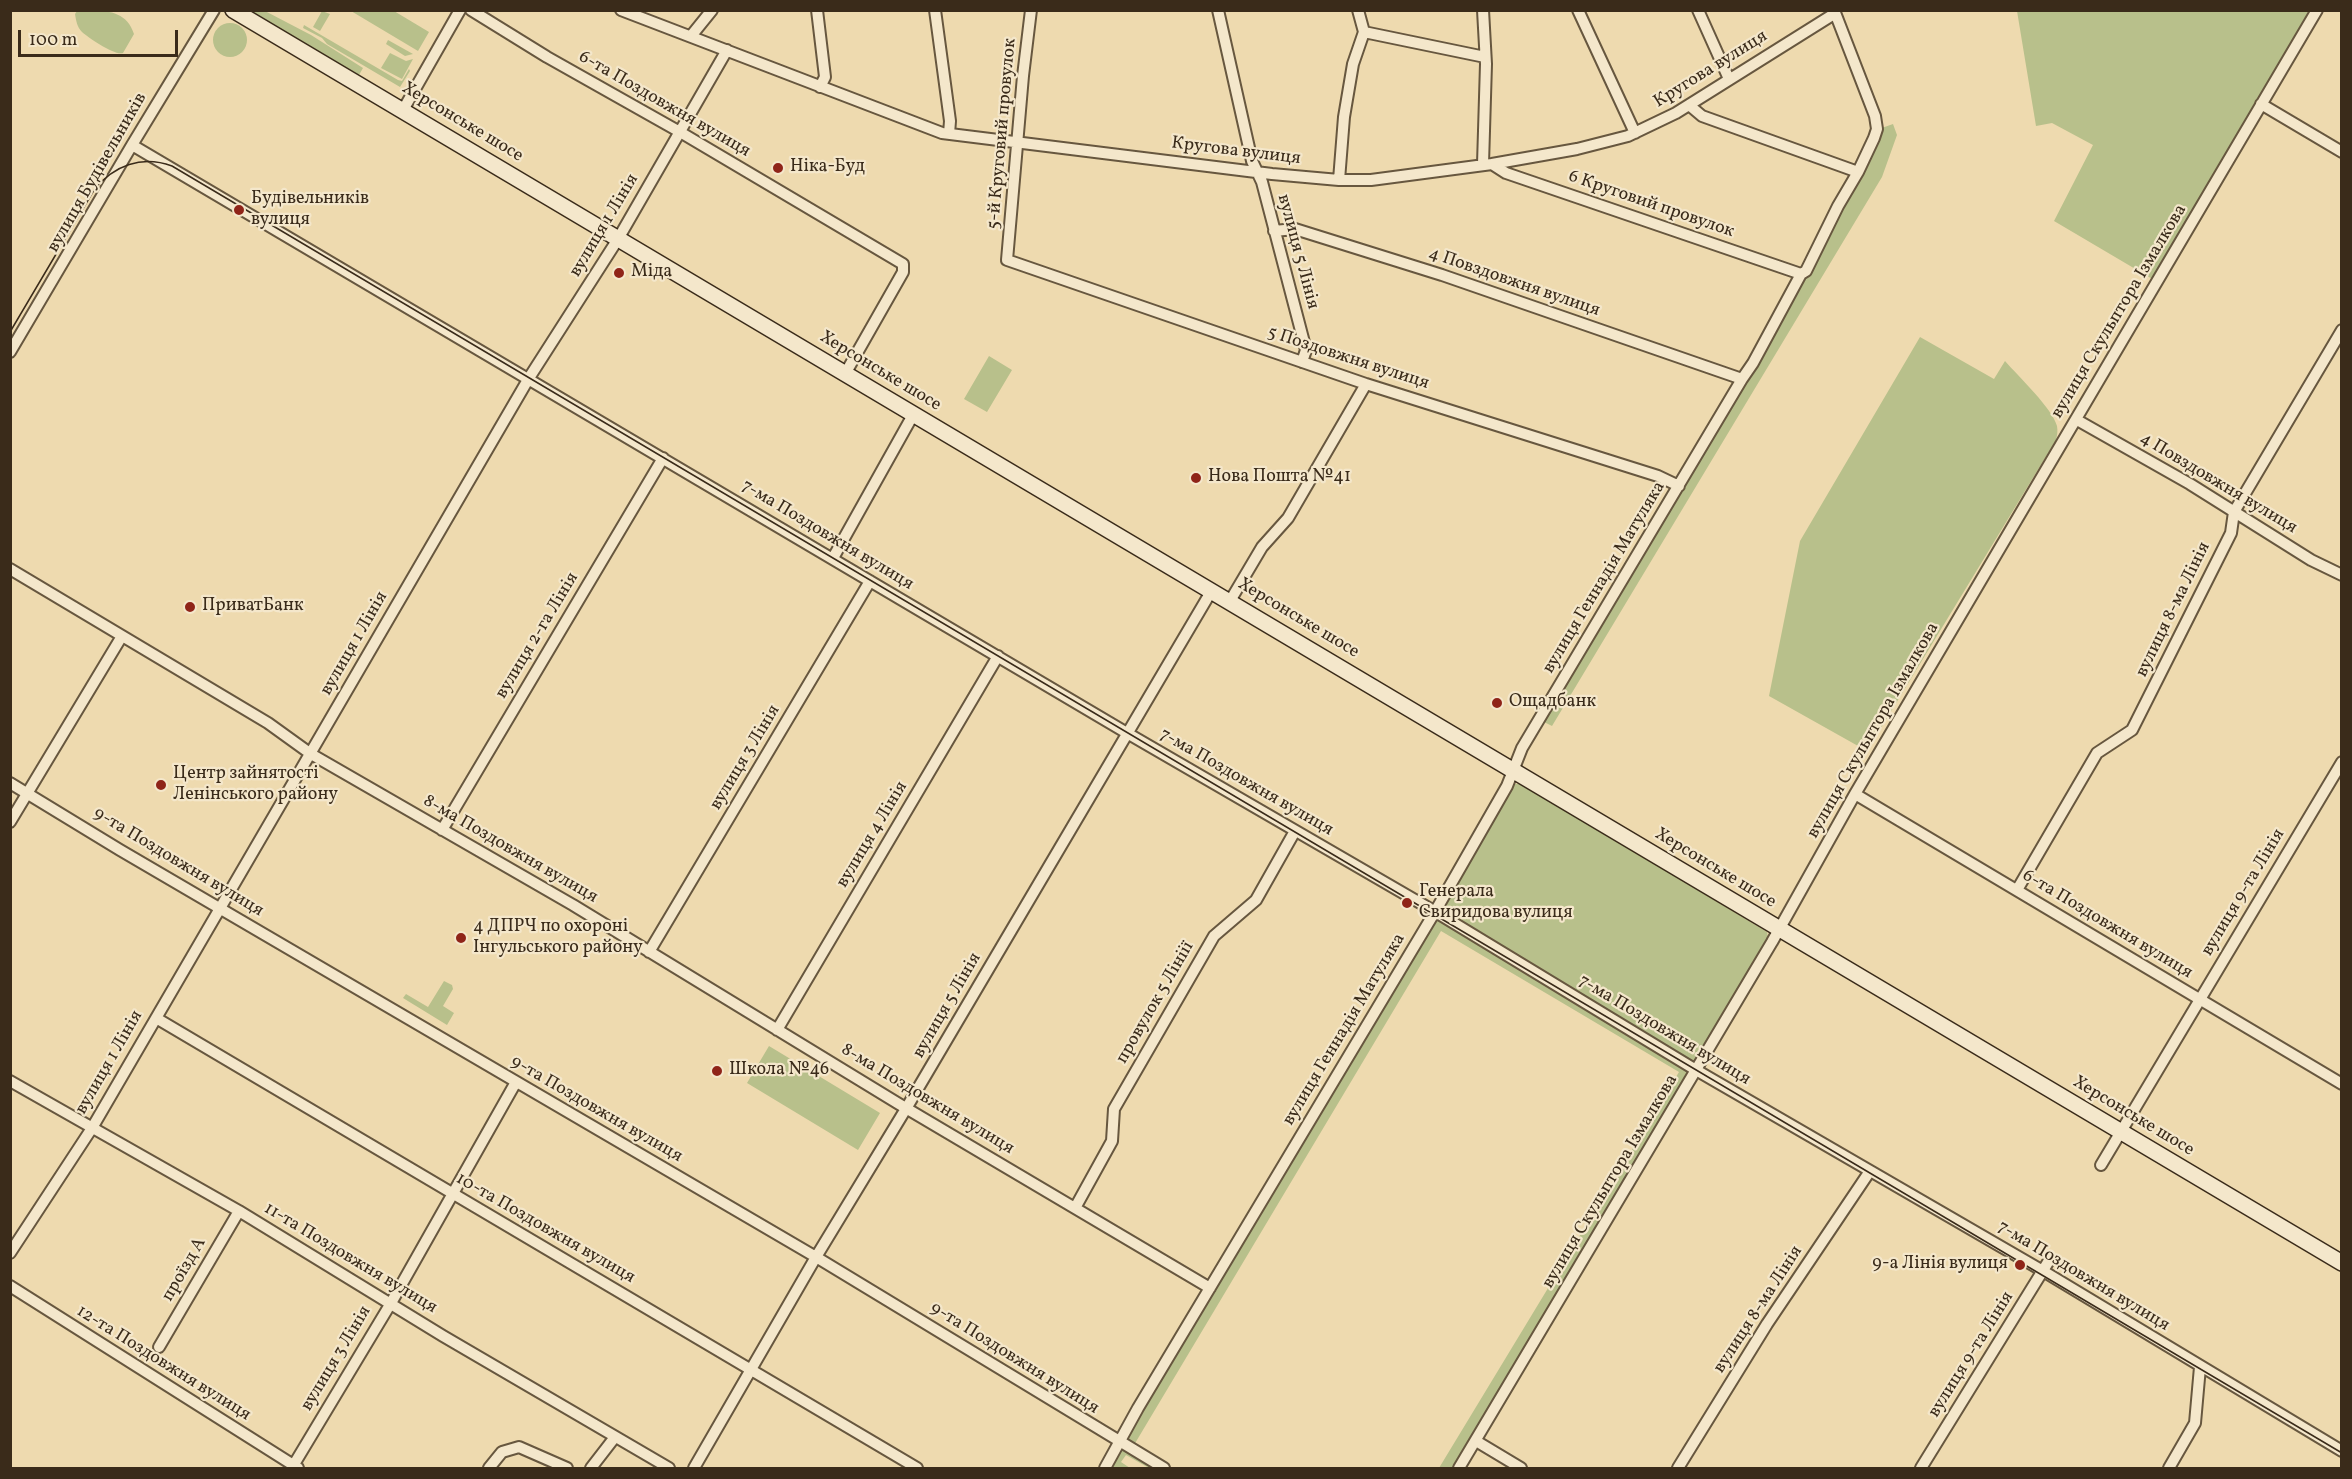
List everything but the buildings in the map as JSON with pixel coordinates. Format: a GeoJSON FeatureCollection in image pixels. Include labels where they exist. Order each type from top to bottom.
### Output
{"type":"FeatureCollection","features":[{"type":"Feature","properties":{"kind":"main road","name":"Херсонське шосе"},"geometry":{"type":"LineString","coordinates":[[233,10],[2342,1263]]}},
{"type":"Feature","properties":{"kind":"street","name":"вулиця Будівельників"},"geometry":{"type":"LineString","coordinates":[[10,352],[214,10]]}},
{"type":"Feature","properties":{"kind":"street"},"geometry":{"type":"LineString","coordinates":[[403,110],[460,10]]}},
{"type":"Feature","properties":{"kind":"street","name":"6-та Поздовжня вулиця"},"geometry":{"type":"LineString","coordinates":[[471,10],[547,57],[680,132],[903,264],[903,272],[845,374]]}},
{"type":"Feature","properties":{"kind":"street"},"geometry":{"type":"LineString","coordinates":[[691,36],[712,10]]}},
{"type":"Feature","properties":{"kind":"street"},"geometry":{"type":"LineString","coordinates":[[817,10],[825,77],[820,87]]}},
{"type":"Feature","properties":{"kind":"street"},"geometry":{"type":"LineString","coordinates":[[935,10],[950,122],[949,134]]}},
{"type":"Feature","properties":{"kind":"street","name":"5-й Круговий провулок"},"geometry":{"type":"LineString","coordinates":[[1007,260],[1031,10]]}},
{"type":"Feature","properties":{"kind":"street","name":"вулиця 5 Лінія"},"geometry":{"type":"LineString","coordinates":[[1218,10],[1252,161],[1262,182],[1306,350],[1302,362]]}},
{"type":"Feature","properties":{"kind":"street"},"geometry":{"type":"LineString","coordinates":[[1339,180],[1344,117],[1351,75],[1364,32],[1358,10]]}},
{"type":"Feature","properties":{"kind":"street"},"geometry":{"type":"LineString","coordinates":[[1484,10],[1488,164]]}},
{"type":"Feature","properties":{"kind":"street"},"geometry":{"type":"LineString","coordinates":[[1578,10],[1635,134]]}},
{"type":"Feature","properties":{"kind":"street"},"geometry":{"type":"LineString","coordinates":[[1698,10],[1729,79]]}},
{"type":"Feature","properties":{"kind":"street","name":"вулиця Скульптора Ізмалкова"},"geometry":{"type":"LineString","coordinates":[[1460,1468],[1779,930],[1856,794],[2317,10]]}},
{"type":"Feature","properties":{"kind":"street","name":"Кругова вулиця"},"geometry":{"type":"LineString","coordinates":[[625,11],[922,127],[949,134],[1339,180],[1371,180],[1488,164],[1577,149],[1635,134],[1689,105],[1834,12]]}},
{"type":"Feature","properties":{"kind":"street","name":"вулиця Геннадія Матуляка"},"geometry":{"type":"LineString","coordinates":[[1105,1468],[1507,786],[1522,748],[1742,379],[1754,363],[1858,172],[1877,129],[1875,116],[1834,12]]}},
{"type":"Feature","properties":{"kind":"street"},"geometry":{"type":"LineString","coordinates":[[1364,32],[1485,57]]}},
{"type":"Feature","properties":{"kind":"street","name":"вулиця 1 Лінія"},"geometry":{"type":"LineString","coordinates":[[10,1253],[92,1128],[529,378],[618,239],[727,50]]}},
{"type":"Feature","properties":{"kind":"street"},"geometry":{"type":"LineString","coordinates":[[2261,104],[2342,152]]}},
{"type":"Feature","properties":{"kind":"street"},"geometry":{"type":"LineString","coordinates":[[1689,105],[1702,116],[1858,172]]}},
{"type":"Feature","properties":{"kind":"street","name":"7-ма Поздовжня вулиця"},"geometry":{"type":"LineString","coordinates":[[132,145],[1434,912],[1696,1070],[2043,1271],[2342,1451]]}},
{"type":"Feature","properties":{"kind":"street","name":"6 Круговий провулок"},"geometry":{"type":"LineString","coordinates":[[1488,164],[1506,173],[1801,274]]}},
{"type":"Feature","properties":{"kind":"street","name":"4 Повздовжня вулиця"},"geometry":{"type":"LineString","coordinates":[[1274,231],[1295,228],[1442,275],[1742,379]]}},
{"type":"Feature","properties":{"kind":"street","name":"5 Поздовжня вулиця"},"geometry":{"type":"LineString","coordinates":[[1007,260],[1366,384],[1658,476],[1679,486]]}},
{"type":"Feature","properties":{"kind":"street","name":"вулиця 8-ма Лінія"},"geometry":{"type":"LineString","coordinates":[[2018,890],[2097,753],[2132,730],[2230,533],[2235,512],[2342,330]]}},
{"type":"Feature","properties":{"kind":"street"},"geometry":{"type":"LineString","coordinates":[[1230,601],[1262,547],[1288,518],[1366,384]]}},
{"type":"Feature","properties":{"kind":"street"},"geometry":{"type":"LineString","coordinates":[[833,558],[914,415]]}},
{"type":"Feature","properties":{"kind":"street","name":"4 Повздовжня вулиця"},"geometry":{"type":"LineString","coordinates":[[2077,420],[2190,483],[2311,560],[2340,570]]}},
{"type":"Feature","properties":{"kind":"street","name":"вулиця 2-га Лінія"},"geometry":{"type":"LineString","coordinates":[[442,830],[663,458]]}},
{"type":"Feature","properties":{"kind":"street","name":"8-ма Поздовжня вулиця"},"geometry":{"type":"LineString","coordinates":[[10,569],[268,723],[311,754],[573,905],[777,1030],[1210,1287]]}},
{"type":"Feature","properties":{"kind":"street","name":"вулиця 3 Лінія"},"geometry":{"type":"LineString","coordinates":[[649,952],[870,581]]}},
{"type":"Feature","properties":{"kind":"street","name":"вулиця 5 Лінія"},"geometry":{"type":"LineString","coordinates":[[694,1468],[816,1257],[1212,590]]}},
{"type":"Feature","properties":{"kind":"street"},"geometry":{"type":"LineString","coordinates":[[10,822],[122,636]]}},
{"type":"Feature","properties":{"kind":"street","name":"вулиця 4 Лінія"},"geometry":{"type":"LineString","coordinates":[[777,1030],[998,657]]}},
{"type":"Feature","properties":{"kind":"street","name":"вулиця 9-та Лінія"},"geometry":{"type":"LineString","coordinates":[[2102,1165],[2342,762]]}},
{"type":"Feature","properties":{"kind":"street","name":"9-та Поздовжня вулиця"},"geometry":{"type":"LineString","coordinates":[[10,783],[120,850],[816,1257],[1119,1443],[1164,1468]]}},
{"type":"Feature","properties":{"kind":"street","name":"6-та Поздовжня вулиця"},"geometry":{"type":"LineString","coordinates":[[1856,794],[2342,1084]]}},
{"type":"Feature","properties":{"kind":"street","name":"провулок 5 Лініії"},"geometry":{"type":"LineString","coordinates":[[1075,1208],[1112,1141],[1114,1109],[1214,936],[1256,900],[1295,831]]}},
{"type":"Feature","properties":{"kind":"street","name":"10-та Поздовжня вулиця"},"geometry":{"type":"LineString","coordinates":[[156,1018],[917,1468]]}},
{"type":"Feature","properties":{"kind":"street","name":"11-та Поздовжня вулиця"},"geometry":{"type":"LineString","coordinates":[[10,1081],[239,1211],[669,1468]]}},
{"type":"Feature","properties":{"kind":"street","name":"вулиця 3 Лінія"},"geometry":{"type":"LineString","coordinates":[[296,1467],[516,1082]]}},
{"type":"Feature","properties":{"kind":"street","name":"вулиця 8-ма Лінія"},"geometry":{"type":"LineString","coordinates":[[1678,1468],[1767,1324],[1870,1171]]}},
{"type":"Feature","properties":{"kind":"street","name":"проїзд А"},"geometry":{"type":"LineString","coordinates":[[159,1347],[239,1211]]}},
{"type":"Feature","properties":{"kind":"street","name":"вулиця 9-та Лінія"},"geometry":{"type":"LineString","coordinates":[[1921,1468],[2050,1259]]}},
{"type":"Feature","properties":{"kind":"street","name":"12-та Поздовжня вулиця"},"geometry":{"type":"LineString","coordinates":[[10,1286],[296,1467]]}},
{"type":"Feature","properties":{"kind":"street"},"geometry":{"type":"LineString","coordinates":[[2169,1468],[2195,1423],[2200,1367]]}},
{"type":"Feature","properties":{"kind":"street"},"geometry":{"type":"LineString","coordinates":[[591,1468],[615,1437]]}},
{"type":"Feature","properties":{"kind":"street"},"geometry":{"type":"LineString","coordinates":[[1476,1441],[1521,1468]]}},
{"type":"Feature","properties":{"kind":"street"},"geometry":{"type":"LineString","coordinates":[[489,1468],[502,1452],[519,1447],[567,1468]]}},
{"type":"Feature","properties":{"kind":"green space"},"geometry":{"type":"Polygon","coordinates":[[[77,11],[111,12],[125,19],[134,34],[123,53],[108,49],[82,32],[76,21],[77,11]]]}},
{"type":"Feature","properties":{"kind":"green space"},"geometry":{"type":"Polygon","coordinates":[[[249,11],[265,11],[311,35],[363,68],[359,75],[249,11]]]}},
{"type":"Feature","properties":{"kind":"green space"},"geometry":{"type":"Polygon","coordinates":[[[322,11],[330,14],[320,31],[313,27],[322,11]]]}},
{"type":"Feature","properties":{"kind":"green space"},"geometry":{"type":"Polygon","coordinates":[[[351,11],[394,11],[429,32],[418,51],[351,11]]]}},
{"type":"Feature","properties":{"kind":"green space"},"geometry":{"type":"Polygon","coordinates":[[[2017,11],[2312,11],[2154,280],[2054,221],[2093,145],[2052,123],[2036,126],[2017,11]]]}},
{"type":"Feature","properties":{"kind":"green space"},"geometry":{"type":"Polygon","coordinates":[[[230,23],[242,28],[247,40],[242,52],[230,57],[218,52],[213,40],[218,28],[230,23]]]}},
{"type":"Feature","properties":{"kind":"green space"},"geometry":{"type":"Polygon","coordinates":[[[304,25],[398,80],[402,81],[409,69],[410,71],[400,87],[327,44],[322,38],[303,28],[304,25]]]}},
{"type":"Feature","properties":{"kind":"green space"},"geometry":{"type":"Polygon","coordinates":[[[388,40],[413,54],[405,56],[386,44],[388,40]]]}},
{"type":"Feature","properties":{"kind":"green space"},"geometry":{"type":"Polygon","coordinates":[[[390,53],[406,61],[413,59],[402,79],[381,68],[390,53]]]}},
{"type":"Feature","properties":{"kind":"green space"},"geometry":{"type":"Polygon","coordinates":[[[1893,124],[1897,135],[1882,177],[1552,726],[1544,722],[1663,519],[1879,129],[1893,124]]]}},
{"type":"Feature","properties":{"kind":"green space"},"geometry":{"type":"Polygon","coordinates":[[[1920,337],[1994,379],[2005,361],[2049,411],[2057,426],[2057,433],[2056,440],[1867,751],[1769,696],[1800,541],[1920,337]]]}},
{"type":"Feature","properties":{"kind":"green space"},"geometry":{"type":"Polygon","coordinates":[[[989,356],[1012,370],[987,412],[964,399],[989,356]]]}},
{"type":"Feature","properties":{"kind":"green space"},"geometry":{"type":"Polygon","coordinates":[[[1515,784],[1522,784],[1767,932],[1768,937],[1453,1468],[1439,1468],[1679,1072],[1441,931],[1134,1445],[1128,1442],[1127,1435],[1515,784]]]}},
{"type":"Feature","properties":{"kind":"green space"},"geometry":{"type":"Polygon","coordinates":[[[444,981],[452,985],[453,989],[443,1006],[454,1013],[447,1025],[403,998],[406,994],[428,1007],[444,981]]]}},
{"type":"Feature","properties":{"kind":"green space"},"geometry":{"type":"Polygon","coordinates":[[[769,1046],[880,1113],[858,1150],[747,1083],[769,1046]]]}},
{"type":"Feature","properties":{"kind":"green space"},"geometry":{"type":"Polygon","coordinates":[[[1122,1450],[1157,1468],[1149,1468],[1126,1455],[1121,1462],[1130,1468],[1111,1468],[1122,1450]]]}},
{"type":"Feature","properties":{"kind":"tram line"},"geometry":{"type":"LineString","coordinates":[[10,332],[94,190],[102,181],[129,164],[150,162],[172,166],[2342,1453]]}},
{"type":"Feature","properties":{"kind":"place","name":"Ніка-Буд"},"geometry":{"type":"Point","coordinates":[778,168]}},
{"type":"Feature","properties":{"kind":"place","name":"Будівельників вулиця"},"geometry":{"type":"Point","coordinates":[239,210]}},
{"type":"Feature","properties":{"kind":"place","name":"Міда"},"geometry":{"type":"Point","coordinates":[619,273]}},
{"type":"Feature","properties":{"kind":"place","name":"Нова Пошта №41"},"geometry":{"type":"Point","coordinates":[1196,478]}},
{"type":"Feature","properties":{"kind":"place","name":"ПриватБанк"},"geometry":{"type":"Point","coordinates":[190,607]}},
{"type":"Feature","properties":{"kind":"place","name":"Ощадбанк"},"geometry":{"type":"Point","coordinates":[1497,703]}},
{"type":"Feature","properties":{"kind":"place","name":"Центр зайнятості Ленінського району"},"geometry":{"type":"Point","coordinates":[161,785]}},
{"type":"Feature","properties":{"kind":"place","name":"Генерала Свиридова вулиця"},"geometry":{"type":"Point","coordinates":[1407,903]}},
{"type":"Feature","properties":{"kind":"place","name":"4 ДПРЧ по охороні Інгульського району"},"geometry":{"type":"Point","coordinates":[461,938]}},
{"type":"Feature","properties":{"kind":"place","name":"Школа №46"},"geometry":{"type":"Point","coordinates":[717,1071]}},
{"type":"Feature","properties":{"kind":"place","name":"9-а Лінія вулиця"},"geometry":{"type":"Point","coordinates":[2020,1265]}}]}
